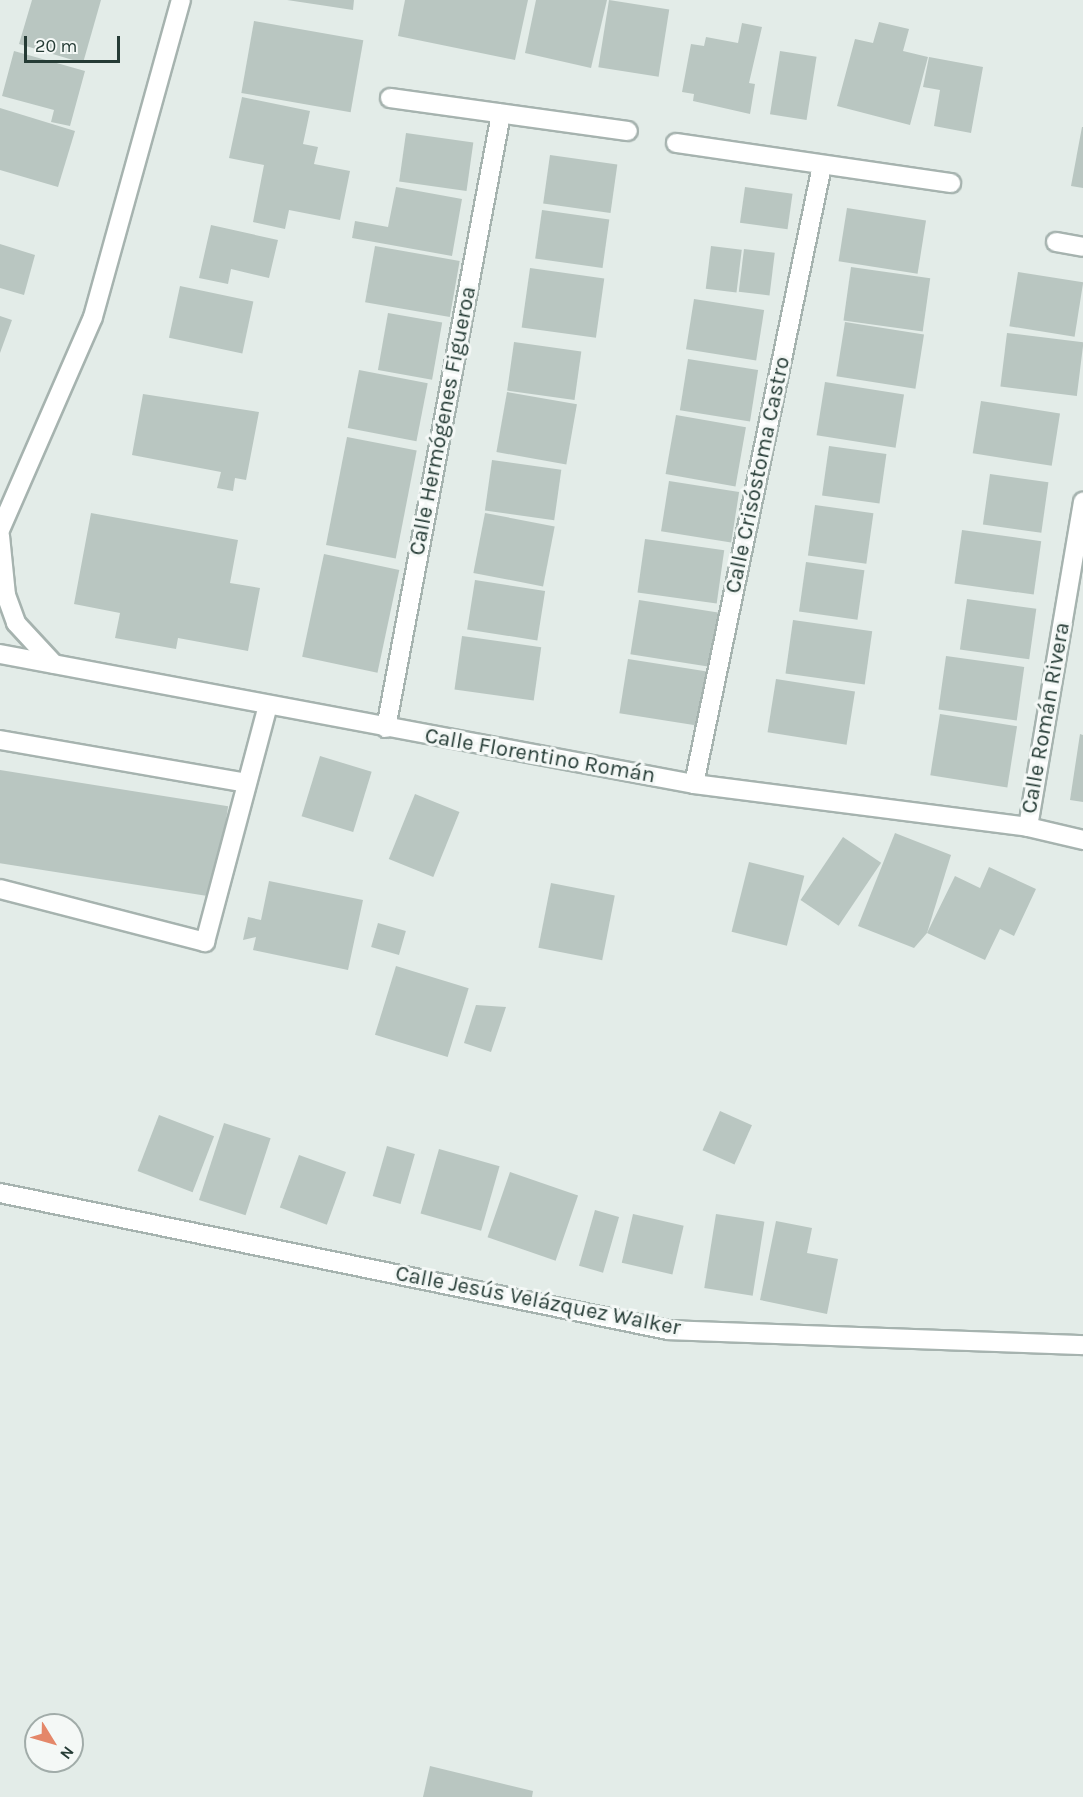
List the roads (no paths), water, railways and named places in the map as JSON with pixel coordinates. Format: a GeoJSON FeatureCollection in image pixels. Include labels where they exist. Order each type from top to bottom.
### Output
{"type":"FeatureCollection","features":[{"type":"Feature","properties":{"kind":"street"},"geometry":{"type":"LineString","coordinates":[[0,530],[93,317],[181,0]]}},
{"type":"Feature","properties":{"kind":"street"},"geometry":{"type":"LineString","coordinates":[[390,98],[628,131]]}},
{"type":"Feature","properties":{"kind":"street","name":"Calle Hermógenes Figueroa"},"geometry":{"type":"LineString","coordinates":[[386,728],[501,114]]}},
{"type":"Feature","properties":{"kind":"street"},"geometry":{"type":"LineString","coordinates":[[676,143],[951,183]]}},
{"type":"Feature","properties":{"kind":"street","name":"Calle Crisóstoma Castro"},"geometry":{"type":"LineString","coordinates":[[694,784],[822,166]]}},
{"type":"Feature","properties":{"kind":"street"},"geometry":{"type":"LineString","coordinates":[[1056,242],[1083,247]]}},
{"type":"Feature","properties":{"kind":"street","name":"Calle Román Rivera"},"geometry":{"type":"LineString","coordinates":[[1028,827],[1083,501]]}},
{"type":"Feature","properties":{"kind":"street"},"geometry":{"type":"LineString","coordinates":[[0,536],[6,595],[16,623],[54,664]]}},
{"type":"Feature","properties":{"kind":"street","name":"Calle Florentino Román"},"geometry":{"type":"LineString","coordinates":[[0,654],[694,784],[1028,827],[1083,840]]}},
{"type":"Feature","properties":{"kind":"street"},"geometry":{"type":"LineString","coordinates":[[0,889],[205,942],[268,705]]}},
{"type":"Feature","properties":{"kind":"street"},"geometry":{"type":"LineString","coordinates":[[0,740],[246,783]]}},
{"type":"Feature","properties":{"kind":"street","name":"Calle Jesús Velázquez Walker"},"geometry":{"type":"LineString","coordinates":[[0,1193],[668,1330],[1083,1345]]}}]}
